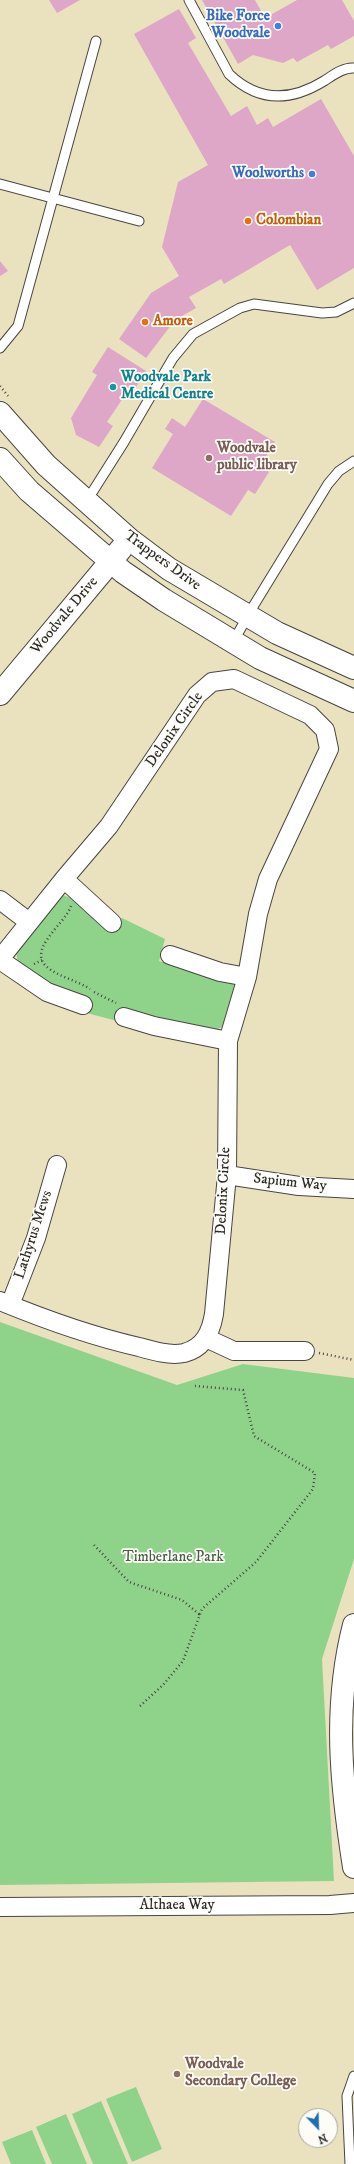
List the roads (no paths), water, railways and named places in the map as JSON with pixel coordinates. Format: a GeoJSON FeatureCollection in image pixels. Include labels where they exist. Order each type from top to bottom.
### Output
{"type":"FeatureCollection","features":[{"type":"Feature","properties":{"kind":"main road","name":"Trappers Drive"},"geometry":{"type":"LineString","coordinates":[[6,407],[46,465],[125,535],[169,569],[277,633],[354,668]]}},
{"type":"Feature","properties":{"kind":"main road","name":"Trappers Drive"},"geometry":{"type":"LineString","coordinates":[[0,459],[29,491],[123,572],[158,596],[260,658],[354,701]]}},
{"type":"Feature","properties":{"kind":"main road","name":"Woodvale Drive"},"geometry":{"type":"LineString","coordinates":[[0,694],[125,535]]}},
{"type":"Feature","properties":{"kind":"main road","name":"Woodvale Drive"},"geometry":{"type":"LineString","coordinates":[[0,680],[107,557]]}},
{"type":"Feature","properties":{"kind":"main road"},"geometry":{"type":"LineString","coordinates":[[354,1625],[342,1682],[340,1728],[349,1786],[354,1867]]}},
{"type":"Feature","properties":{"kind":"street","name":"Delonix Circle"},"geometry":{"type":"LineString","coordinates":[[5,1303],[88,1335],[159,1352],[184,1353],[193,1350],[206,1338],[210,1332],[214,1314],[227,1175],[228,1041],[247,977],[258,914],[268,879],[329,749],[325,730],[310,715],[234,679],[212,682],[197,695],[70,884],[29,922],[0,959],[47,992],[83,1004]]}},
{"type":"Feature","properties":{"kind":"street"},"geometry":{"type":"LineString","coordinates":[[70,884],[112,923]]}},
{"type":"Feature","properties":{"kind":"street"},"geometry":{"type":"LineString","coordinates":[[0,900],[29,922]]}},
{"type":"Feature","properties":{"kind":"street"},"geometry":{"type":"LineString","coordinates":[[170,955],[220,972],[247,977]]}},
{"type":"Feature","properties":{"kind":"street"},"geometry":{"type":"LineString","coordinates":[[123,1011],[154,1026],[228,1041]]}},
{"type":"Feature","properties":{"kind":"street","name":"Lathyrus Mews"},"geometry":{"type":"LineString","coordinates":[[5,1303],[36,1238],[57,1165]]}},
{"type":"Feature","properties":{"kind":"street","name":"Sapium Way"},"geometry":{"type":"LineString","coordinates":[[227,1175],[299,1186],[354,1189]]}},
{"type":"Feature","properties":{"kind":"street"},"geometry":{"type":"LineString","coordinates":[[206,1338],[234,1351],[305,1351]]}},
{"type":"Feature","properties":{"kind":"street","name":"Althaea Way"},"geometry":{"type":"LineString","coordinates":[[0,1907],[330,1905],[354,1903]]}},
{"type":"Feature","properties":{"kind":"lane"},"geometry":{"type":"LineString","coordinates":[[189,0],[229,74],[236,81],[252,89],[273,97],[290,96],[308,91],[344,70],[354,68]]}},
{"type":"Feature","properties":{"kind":"lane"},"geometry":{"type":"LineString","coordinates":[[0,348],[18,326],[96,41]]}},
{"type":"Feature","properties":{"kind":"lane"},"geometry":{"type":"LineString","coordinates":[[0,184],[139,221]]}},
{"type":"Feature","properties":{"kind":"lane"},"geometry":{"type":"LineString","coordinates":[[85,500],[96,487],[174,358],[184,343],[193,334],[240,308],[254,304],[322,313],[336,312],[354,303]]}},
{"type":"Feature","properties":{"kind":"lane"},"geometry":{"type":"LineString","coordinates":[[233,642],[328,484],[339,471],[354,461]]}},
{"type":"Feature","properties":{"kind":"lane"},"geometry":{"type":"LineString","coordinates":[[350,2164],[347,2096],[354,2076]]}},
{"type":"Feature","properties":{"kind":"place","name":"Bike Force Woodvale"},"geometry":{"type":"Point","coordinates":[278,26]}},
{"type":"Feature","properties":{"kind":"place","name":"Woolworths"},"geometry":{"type":"Point","coordinates":[312,174]}},
{"type":"Feature","properties":{"kind":"place","name":"Colombian"},"geometry":{"type":"Point","coordinates":[248,221]}},
{"type":"Feature","properties":{"kind":"place","name":"Amore"},"geometry":{"type":"Point","coordinates":[145,322]}},
{"type":"Feature","properties":{"kind":"place","name":"Woodvale Park Medical Centre"},"geometry":{"type":"Point","coordinates":[113,387]}},
{"type":"Feature","properties":{"kind":"place","name":"Woodvale public library"},"geometry":{"type":"Point","coordinates":[209,458]}},
{"type":"Feature","properties":{"kind":"place","name":"Woodvale Secondary College"},"geometry":{"type":"Point","coordinates":[177,2074]}},
{"type":"Feature","properties":{"kind":"park label","name":"Timberlane Park"},"geometry":{"type":"Point","coordinates":[173,1558]}}]}
